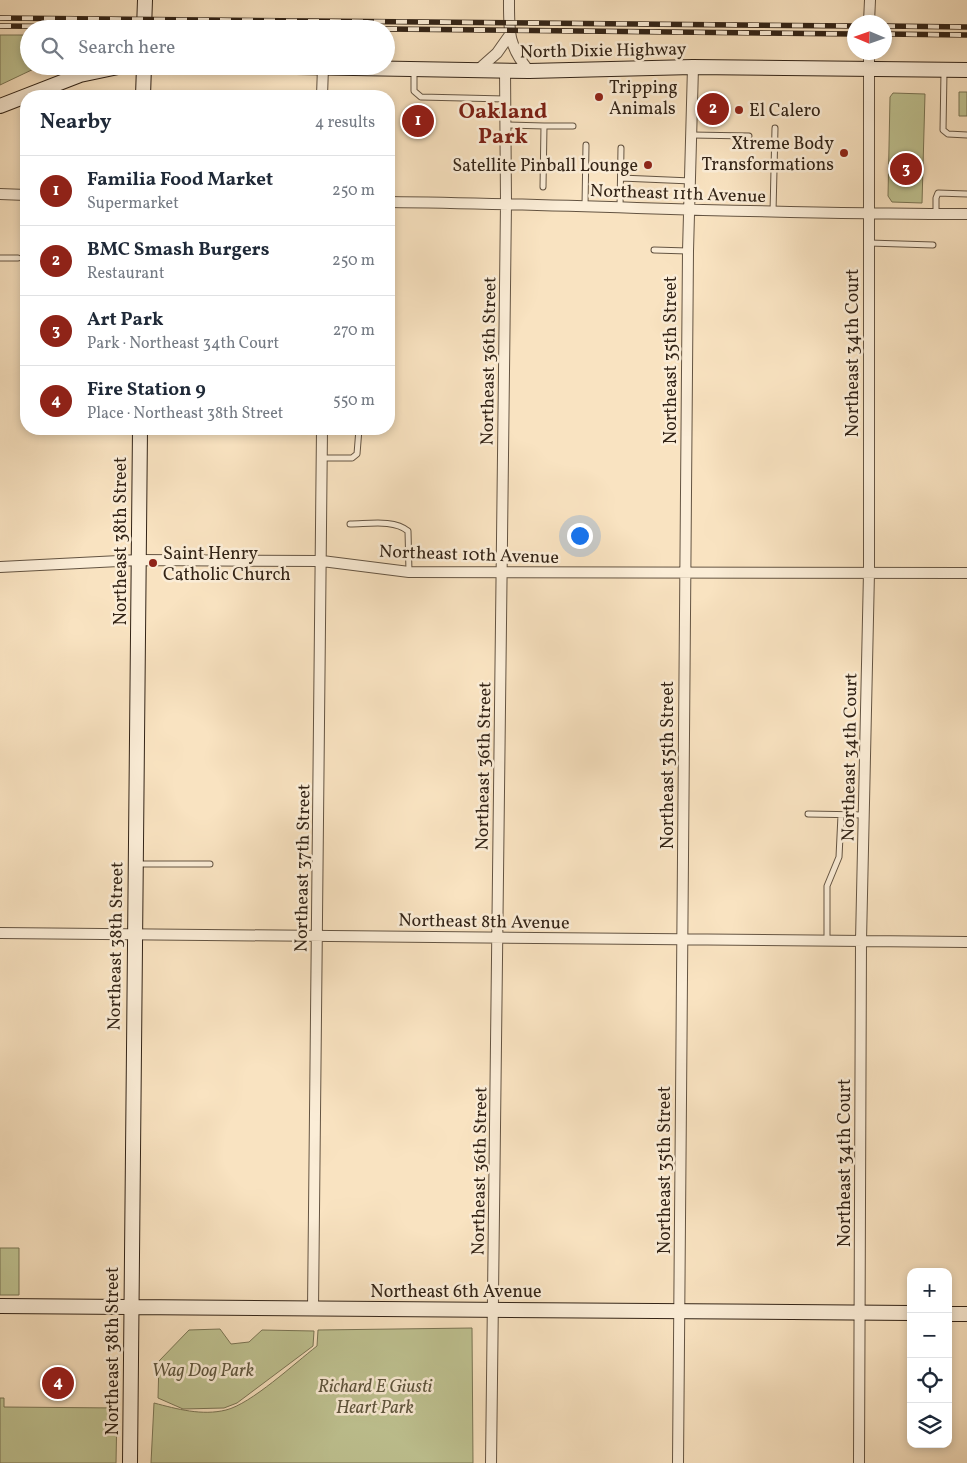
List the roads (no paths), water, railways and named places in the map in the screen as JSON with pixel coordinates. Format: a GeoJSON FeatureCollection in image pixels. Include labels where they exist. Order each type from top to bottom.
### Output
{"type":"FeatureCollection","features":[{"type":"Feature","properties":{"kind":"street"},"geometry":{"type":"LineString","coordinates":[[144,20],[145,0]]}},
{"type":"Feature","properties":{"kind":"street"},"geometry":{"type":"LineString","coordinates":[[509,0],[509,36],[516,53],[529,71]]}},
{"type":"Feature","properties":{"kind":"street"},"geometry":{"type":"LineString","coordinates":[[869,15],[870,0]]}},
{"type":"Feature","properties":{"kind":"street"},"geometry":{"type":"LineString","coordinates":[[479,70],[497,53],[509,36]]}},
{"type":"Feature","properties":{"kind":"street","name":"Northeast 34th Court"},"geometry":{"type":"LineString","coordinates":[[859,1463],[861,941],[869,572],[869,60]]}},
{"type":"Feature","properties":{"kind":"street","name":"North Dixie Highway"},"geometry":{"type":"LineString","coordinates":[[395,68],[529,71],[693,67],[967,70]]}},
{"type":"Feature","properties":{"kind":"street","name":"Northeast 35th Street"},"geometry":{"type":"LineString","coordinates":[[678,1463],[688,251],[693,67]]}},
{"type":"Feature","properties":{"kind":"street","name":"Northeast 36th Street"},"geometry":{"type":"LineString","coordinates":[[491,1463],[506,203],[505,70]]}},
{"type":"Feature","properties":{"kind":"street"},"geometry":{"type":"LineString","coordinates":[[42,90],[80,75]]}},
{"type":"Feature","properties":{"kind":"street"},"geometry":{"type":"LineString","coordinates":[[143,90],[144,75]]}},
{"type":"Feature","properties":{"kind":"street"},"geometry":{"type":"LineString","coordinates":[[322,90],[323,75]]}},
{"type":"Feature","properties":{"kind":"street"},"geometry":{"type":"LineString","coordinates":[[1,106],[20,99]]}},
{"type":"Feature","properties":{"kind":"street"},"geometry":{"type":"LineString","coordinates":[[0,194],[20,195]]}},
{"type":"Feature","properties":{"kind":"street","name":"Northeast 11th Avenue"},"geometry":{"type":"LineString","coordinates":[[395,202],[506,203],[868,215],[967,214]]}},
{"type":"Feature","properties":{"kind":"street","name":"Northeast 38th Street"},"geometry":{"type":"LineString","coordinates":[[130,1463],[140,435]]}},
{"type":"Feature","properties":{"kind":"street","name":"Northeast 37th Street"},"geometry":{"type":"LineString","coordinates":[[313,1309],[322,435]]}},
{"type":"Feature","properties":{"kind":"street","name":"Northeast 10th Avenue"},"geometry":{"type":"LineString","coordinates":[[0,567],[139,560],[322,561],[409,572],[685,574],[869,572],[967,574]]}},
{"type":"Feature","properties":{"kind":"street","name":"Northeast 8th Avenue"},"geometry":{"type":"LineString","coordinates":[[0,933],[135,936],[967,942]]}},
{"type":"Feature","properties":{"kind":"street","name":"Northeast 6th Avenue"},"geometry":{"type":"LineString","coordinates":[[0,1306],[907,1313]]}},
{"type":"Feature","properties":{"kind":"street"},"geometry":{"type":"LineString","coordinates":[[952,1314],[967,1314]]}},
{"type":"Feature","properties":{"kind":"lane"},"geometry":{"type":"LineString","coordinates":[[414,68],[414,92],[416,96],[505,99]]}},
{"type":"Feature","properties":{"kind":"lane"},"geometry":{"type":"LineString","coordinates":[[944,70],[943,130],[948,134],[967,135]]}},
{"type":"Feature","properties":{"kind":"lane"},"geometry":{"type":"LineString","coordinates":[[505,126],[573,126]]}},
{"type":"Feature","properties":{"kind":"lane"},"geometry":{"type":"LineString","coordinates":[[543,187],[544,126]]}},
{"type":"Feature","properties":{"kind":"lane"},"geometry":{"type":"LineString","coordinates":[[773,212],[775,128]]}},
{"type":"Feature","properties":{"kind":"lane"},"geometry":{"type":"LineString","coordinates":[[692,134],[749,136]]}},
{"type":"Feature","properties":{"kind":"lane"},"geometry":{"type":"LineString","coordinates":[[585,206],[586,145]]}},
{"type":"Feature","properties":{"kind":"lane"},"geometry":{"type":"LineString","coordinates":[[620,207],[621,148]]}},
{"type":"Feature","properties":{"kind":"lane"},"geometry":{"type":"LineString","coordinates":[[621,178],[691,181]]}},
{"type":"Feature","properties":{"kind":"lane"},"geometry":{"type":"LineString","coordinates":[[936,214],[936,198],[938,193],[967,194]]}},
{"type":"Feature","properties":{"kind":"lane"},"geometry":{"type":"LineString","coordinates":[[868,243],[933,245]]}},
{"type":"Feature","properties":{"kind":"lane"},"geometry":{"type":"LineString","coordinates":[[654,250],[688,251]]}},
{"type":"Feature","properties":{"kind":"lane"},"geometry":{"type":"LineString","coordinates":[[0,258],[18,258]]}},
{"type":"Feature","properties":{"kind":"lane"},"geometry":{"type":"LineString","coordinates":[[322,458],[352,458],[357,454],[359,448],[359,435]]}},
{"type":"Feature","properties":{"kind":"lane"},"geometry":{"type":"LineString","coordinates":[[350,524],[397,524],[405,528],[408,531],[409,572]]}},
{"type":"Feature","properties":{"kind":"lane"},"geometry":{"type":"LineString","coordinates":[[808,814],[864,815]]}},
{"type":"Feature","properties":{"kind":"lane"},"geometry":{"type":"LineString","coordinates":[[827,941],[827,886],[839,857],[841,814]]}},
{"type":"Feature","properties":{"kind":"lane"},"geometry":{"type":"LineString","coordinates":[[135,864],[210,864]]}},
{"type":"Feature","properties":{"kind":"railway"},"geometry":{"type":"LineString","coordinates":[[0,18],[214,20]]}},
{"type":"Feature","properties":{"kind":"railway"},"geometry":{"type":"LineString","coordinates":[[395,22],[847,26]]}},
{"type":"Feature","properties":{"kind":"railway"},"geometry":{"type":"LineString","coordinates":[[0,26],[20,26]]}},
{"type":"Feature","properties":{"kind":"railway"},"geometry":{"type":"LineString","coordinates":[[892,26],[967,27]]}},
{"type":"Feature","properties":{"kind":"railway"},"geometry":{"type":"LineString","coordinates":[[395,29],[847,34]]}},
{"type":"Feature","properties":{"kind":"railway"},"geometry":{"type":"LineString","coordinates":[[892,34],[967,35]]}},
{"type":"Feature","properties":{"kind":"place","name":"Tripping Animals"},"geometry":{"type":"Point","coordinates":[599,97]}},
{"type":"Feature","properties":{"kind":"place","name":"BMC Smash Burgers"},"geometry":{"type":"Point","coordinates":[713,109]}},
{"type":"Feature","properties":{"kind":"place","name":"El Calero"},"geometry":{"type":"Point","coordinates":[739,110]}},
{"type":"Feature","properties":{"kind":"place","name":"Familia Food Market"},"geometry":{"type":"Point","coordinates":[418,121]}},
{"type":"Feature","properties":{"kind":"place","name":"Xtreme Body Transformations"},"geometry":{"type":"Point","coordinates":[844,153]}},
{"type":"Feature","properties":{"kind":"place","name":"Satellite Pinball Lounge"},"geometry":{"type":"Point","coordinates":[648,165]}},
{"type":"Feature","properties":{"kind":"place","name":"Art Park"},"geometry":{"type":"Point","coordinates":[906,169]}},
{"type":"Feature","properties":{"kind":"place","name":"Saint Henry Catholic Church"},"geometry":{"type":"Point","coordinates":[153,563]}},
{"type":"Feature","properties":{"kind":"place","name":"Fire Station 9"},"geometry":{"type":"Point","coordinates":[58,1383]}},
{"type":"Feature","properties":{"kind":"district","name":"Oakland Park"},"geometry":{"type":"Point","coordinates":[503,122]}},
{"type":"Feature","properties":{"kind":"park label","name":"Wag Dog Park"},"geometry":{"type":"Point","coordinates":[203,1370]}},
{"type":"Feature","properties":{"kind":"park label","name":"Richard E Giusti Heart Park"},"geometry":{"type":"Point","coordinates":[375,1396]}}]}
